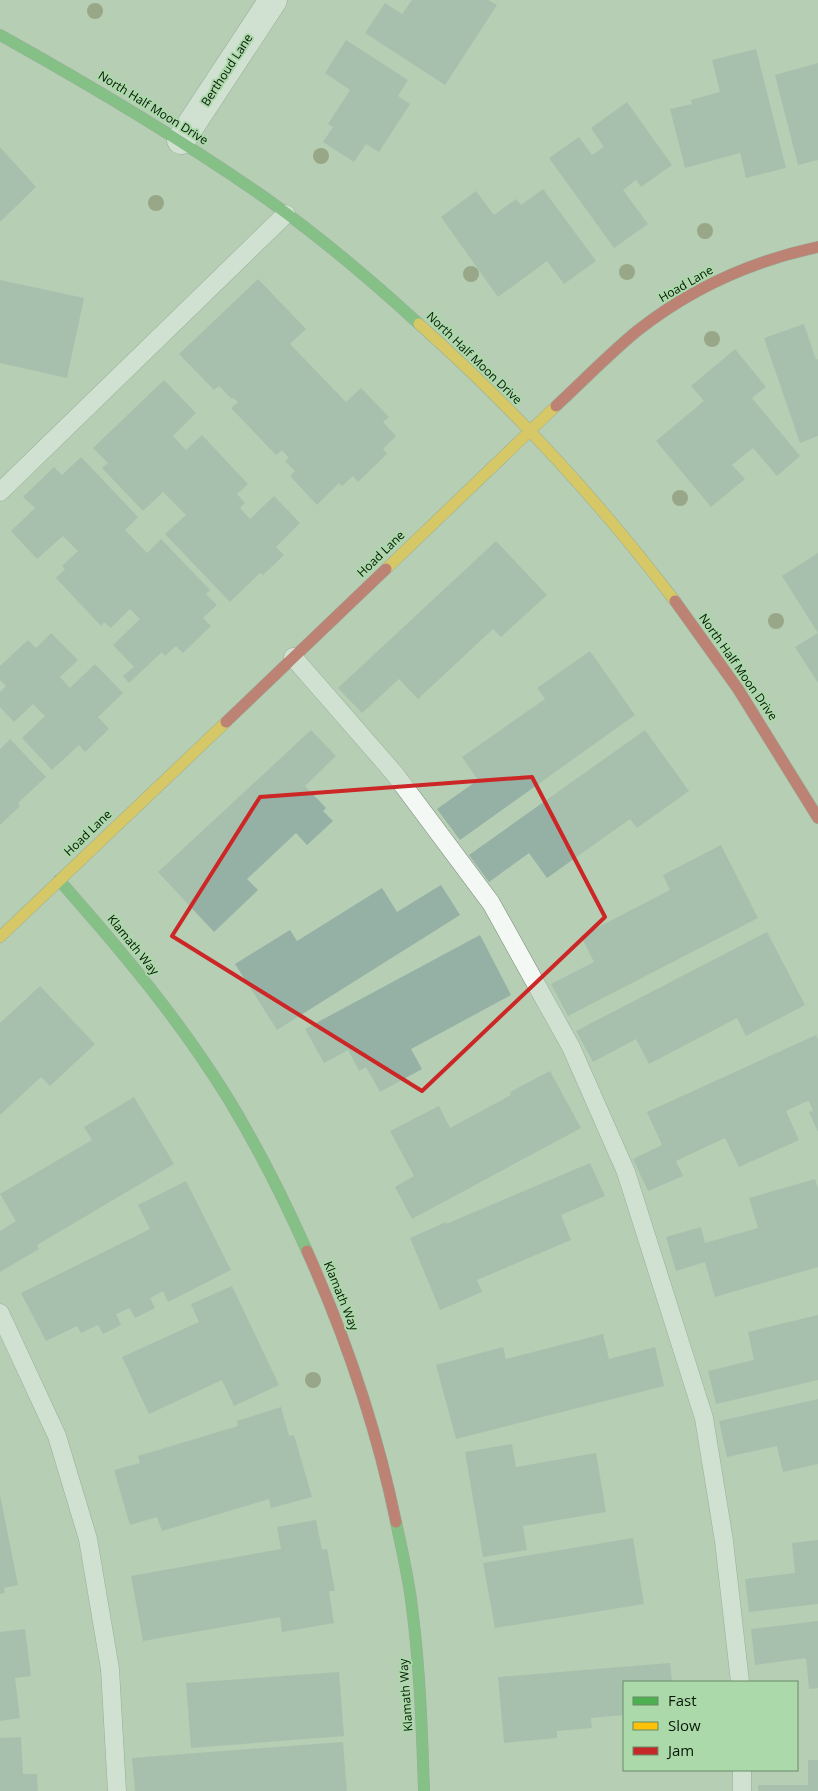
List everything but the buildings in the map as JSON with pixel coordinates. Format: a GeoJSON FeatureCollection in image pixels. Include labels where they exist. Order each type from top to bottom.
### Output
{"type":"FeatureCollection","features":[{"type":"Feature","properties":{"kind":"street","name":"Berthoud Lane"},"geometry":{"type":"LineString","coordinates":[[181,140],[273,0]]}},
{"type":"Feature","properties":{"kind":"street","name":"North Half Moon Drive"},"geometry":{"type":"LineString","coordinates":[[0,35],[87,83],[181,140],[286,214],[349,263],[427,330],[530,431],[600,508],[686,615],[764,728],[818,818]]}},
{"type":"Feature","properties":{"kind":"street","name":"Hoad Lane"},"geometry":{"type":"LineString","coordinates":[[0,936],[607,358],[648,323],[706,286],[755,264],[818,247]]}},
{"type":"Feature","properties":{"kind":"street","name":"Klamath Way"},"geometry":{"type":"LineString","coordinates":[[59,880],[106,932],[163,1004],[228,1099],[287,1205],[333,1310],[364,1398],[389,1487],[408,1582],[422,1697],[424,1791]]}},
{"type":"Feature","properties":{"kind":"lane"},"geometry":{"type":"LineString","coordinates":[[0,492],[286,214]]}},
{"type":"Feature","properties":{"kind":"lane"},"geometry":{"type":"LineString","coordinates":[[293,657],[394,774],[491,903],[572,1047],[626,1172],[704,1418],[724,1541],[740,1681]]}},
{"type":"Feature","properties":{"kind":"lane"},"geometry":{"type":"LineString","coordinates":[[0,1313],[57,1436],[88,1539],[110,1669],[117,1791]]}},
{"type":"Feature","properties":{"kind":"lane"},"geometry":{"type":"LineString","coordinates":[[742,1771],[742,1791]]}},
{"type":"Feature","properties":{"kind":"highlighted area"},"geometry":{"type":"Polygon","coordinates":[[[532,777],[605,917],[422,1091],[172,936],[260,797],[532,777]]]}},
{"type":"Feature","properties":{"kind":"traffic: fast"},"geometry":{"type":"LineString","coordinates":[[0,35],[134,113],[264,197],[344,258],[419,324]]}},
{"type":"Feature","properties":{"kind":"traffic: fast"},"geometry":{"type":"LineString","coordinates":[[59,880],[170,1013],[210,1070],[260,1155],[307,1251]]}},
{"type":"Feature","properties":{"kind":"traffic: fast"},"geometry":{"type":"LineString","coordinates":[[396,1522],[409,1586],[415,1631],[424,1791]]}},
{"type":"Feature","properties":{"kind":"traffic: slow"},"geometry":{"type":"LineString","coordinates":[[419,324],[488,389],[554,457],[616,527],[675,601]]}},
{"type":"Feature","properties":{"kind":"traffic: slow"},"geometry":{"type":"LineString","coordinates":[[386,569],[556,406]]}},
{"type":"Feature","properties":{"kind":"traffic: slow"},"geometry":{"type":"LineString","coordinates":[[0,937],[226,722]]}},
{"type":"Feature","properties":{"kind":"traffic: jam"},"geometry":{"type":"LineString","coordinates":[[556,406],[637,331],[678,302],[723,278],[769,260],[818,247]]}},
{"type":"Feature","properties":{"kind":"traffic: jam"},"geometry":{"type":"LineString","coordinates":[[226,722],[386,569]]}},
{"type":"Feature","properties":{"kind":"traffic: jam"},"geometry":{"type":"LineString","coordinates":[[675,601],[738,689],[818,818]]}},
{"type":"Feature","properties":{"kind":"traffic: jam"},"geometry":{"type":"LineString","coordinates":[[307,1251],[335,1317],[359,1385],[380,1453],[396,1522]]}}]}
